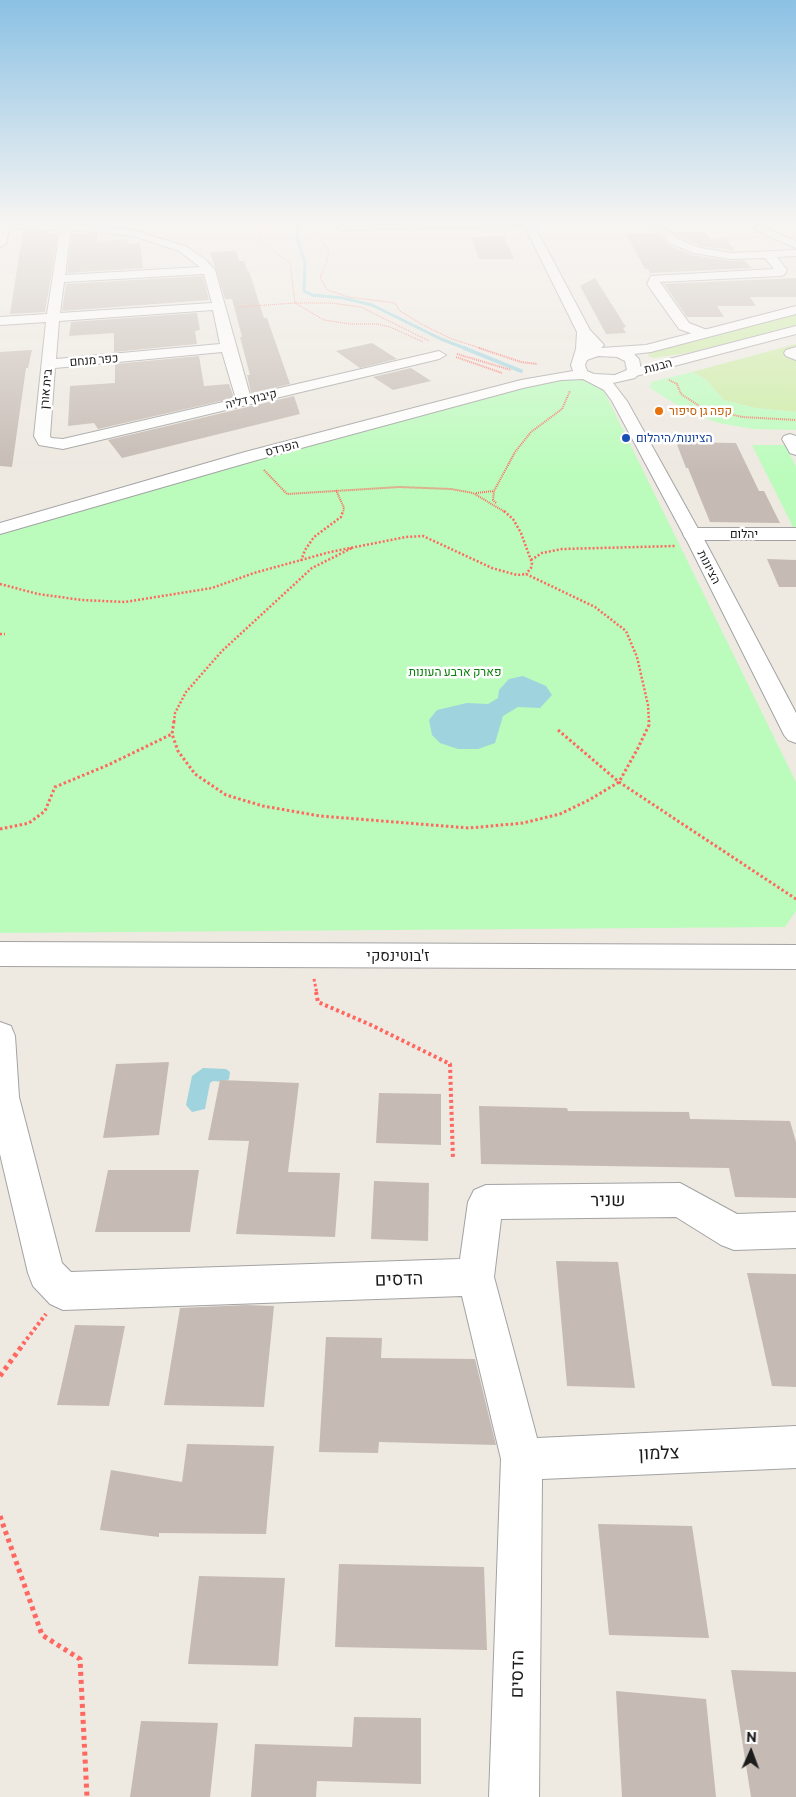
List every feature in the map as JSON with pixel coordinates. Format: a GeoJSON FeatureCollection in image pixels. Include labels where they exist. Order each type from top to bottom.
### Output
{"type":"FeatureCollection","features":[{"type":"Feature","properties":{"kind":"street","name":"בית אורן"},"geometry":{"type":"LineString","coordinates":[[54,307],[42,436],[45,442],[63,444]]}},
{"type":"Feature","properties":{"kind":"street"},"geometry":{"type":"LineString","coordinates":[[0,321],[220,307],[228,347],[244,401]]}},
{"type":"Feature","properties":{"kind":"street"},"geometry":{"type":"LineString","coordinates":[[571,307],[590,340],[632,367]]}},
{"type":"Feature","properties":{"kind":"street"},"geometry":{"type":"LineString","coordinates":[[670,307],[684,326],[702,333]]}},
{"type":"Feature","properties":{"kind":"street"},"geometry":{"type":"LineString","coordinates":[[620,400],[620,393],[636,354],[646,349],[702,333],[796,310]]}},
{"type":"Feature","properties":{"kind":"street","name":"הבנות"},"geometry":{"type":"LineString","coordinates":[[632,367],[648,369],[796,330]]}},
{"type":"Feature","properties":{"kind":"street"},"geometry":{"type":"LineString","coordinates":[[584,332],[583,349],[578,368],[586,376]]}},
{"type":"Feature","properties":{"kind":"street","name":"כפר מנחם"},"geometry":{"type":"LineString","coordinates":[[49,364],[228,347]]}},
{"type":"Feature","properties":{"kind":"street","name":"קיבוץ דליה"},"geometry":{"type":"LineString","coordinates":[[63,444],[244,401],[439,349]]}},
{"type":"Feature","properties":{"kind":"street"},"geometry":{"type":"LineString","coordinates":[[611,352],[646,349]]}},
{"type":"Feature","properties":{"kind":"street"},"geometry":{"type":"LineString","coordinates":[[796,351],[791,353],[796,356]]}},
{"type":"Feature","properties":{"kind":"street","name":"הפרדס"},"geometry":{"type":"LineString","coordinates":[[0,528],[535,377],[580,359],[592,352],[611,352]]}},
{"type":"Feature","properties":{"kind":"street","name":"הבנות"},"geometry":{"type":"LineString","coordinates":[[632,367],[683,360]]}},
{"type":"Feature","properties":{"kind":"street","name":"הפרדס"},"geometry":{"type":"LineString","coordinates":[[535,377],[586,376],[610,380],[632,367]]}},
{"type":"Feature","properties":{"kind":"street","name":"הציונות"},"geometry":{"type":"LineString","coordinates":[[586,376],[609,387],[620,400],[796,735]]}},
{"type":"Feature","properties":{"kind":"street","name":"הפרדס"},"geometry":{"type":"LineString","coordinates":[[0,524],[22,522]]}},
{"type":"Feature","properties":{"kind":"street","name":"יהלום"},"geometry":{"type":"LineString","coordinates":[[695,540],[796,534]]}},
{"type":"Feature","properties":{"kind":"street","name":"ז'בוטינסקי"},"geometry":{"type":"LineString","coordinates":[[0,954],[796,957]]}},
{"type":"Feature","properties":{"kind":"street"},"geometry":{"type":"LineString","coordinates":[[0,1036],[1,1098],[46,1274],[62,1291]]}},
{"type":"Feature","properties":{"kind":"street","name":"שניר"},"geometry":{"type":"LineString","coordinates":[[476,1276],[486,1202],[680,1200],[734,1232],[796,1230]]}},
{"type":"Feature","properties":{"kind":"street","name":"הדסים"},"geometry":{"type":"LineString","coordinates":[[62,1291],[476,1276],[522,1459],[514,1797]]}},
{"type":"Feature","properties":{"kind":"street","name":"צלמון"},"geometry":{"type":"LineString","coordinates":[[522,1459],[796,1447]]}},
{"type":"Feature","properties":{"kind":"path"},"geometry":{"type":"LineString","coordinates":[[302,307],[324,320],[383,325],[439,349],[535,377]]}},
{"type":"Feature","properties":{"kind":"path"},"geometry":{"type":"LineString","coordinates":[[360,307],[439,349]]}},
{"type":"Feature","properties":{"kind":"path"},"geometry":{"type":"LineString","coordinates":[[397,307],[400,311],[423,325],[452,339],[521,362],[535,377]]}},
{"type":"Feature","properties":{"kind":"path"},"geometry":{"type":"LineString","coordinates":[[455,356],[498,370],[535,377]]}},
{"type":"Feature","properties":{"kind":"path"},"geometry":{"type":"LineString","coordinates":[[648,369],[677,384],[681,394],[701,407],[742,417],[796,420]]}},
{"type":"Feature","properties":{"kind":"path"},"geometry":{"type":"LineString","coordinates":[[526,574],[531,568],[531,560],[521,533],[513,519],[493,500],[494,491],[515,452],[531,432],[562,409],[569,393],[586,376]]}},
{"type":"Feature","properties":{"kind":"path"},"geometry":{"type":"LineString","coordinates":[[251,456],[286,494],[426,487],[473,493],[494,491]]}},
{"type":"Feature","properties":{"kind":"path"},"geometry":{"type":"LineString","coordinates":[[302,561],[305,550],[314,537],[341,517],[344,508],[336,490]]}},
{"type":"Feature","properties":{"kind":"path"},"geometry":{"type":"LineString","coordinates":[[473,493],[502,509]]}},
{"type":"Feature","properties":{"kind":"path"},"geometry":{"type":"LineString","coordinates":[[0,584],[38,594],[82,600],[125,602],[212,588],[254,573],[330,552],[406,537],[423,536],[492,568],[517,575],[526,574],[595,607],[626,631],[637,657],[648,705],[649,724],[620,782],[560,814],[523,823],[469,828],[320,816],[262,806],[226,795],[195,774],[178,751],[172,734],[175,713],[186,692],[222,651],[312,568],[352,548]]}},
{"type":"Feature","properties":{"kind":"path"},"geometry":{"type":"LineString","coordinates":[[531,560],[542,553],[562,549],[695,540]]}},
{"type":"Feature","properties":{"kind":"path"},"geometry":{"type":"LineString","coordinates":[[0,634],[5,634]]}},
{"type":"Feature","properties":{"kind":"path"},"geometry":{"type":"LineString","coordinates":[[558,730],[620,782],[796,899]]}},
{"type":"Feature","properties":{"kind":"path"},"geometry":{"type":"LineString","coordinates":[[0,829],[30,823],[45,811],[55,787],[108,765],[172,734]]}},
{"type":"Feature","properties":{"kind":"path"},"geometry":{"type":"LineString","coordinates":[[311,955],[318,1002],[371,1025],[450,1064],[453,1159]]}},
{"type":"Feature","properties":{"kind":"path"},"geometry":{"type":"LineString","coordinates":[[0,1376],[62,1291]]}},
{"type":"Feature","properties":{"kind":"path"},"geometry":{"type":"LineString","coordinates":[[0,1516],[42,1635],[80,1659],[87,1797]]}},
{"type":"Feature","properties":{"kind":"green space"},"geometry":{"type":"Polygon","coordinates":[[[796,314],[796,325],[694,352],[654,358],[648,356],[649,353],[655,350],[796,314]]]}},
{"type":"Feature","properties":{"kind":"green space"},"geometry":{"type":"Polygon","coordinates":[[[796,344],[796,412],[755,408],[724,400],[705,379],[692,372],[796,344]]]}},
{"type":"Feature","properties":{"kind":"green space"},"geometry":{"type":"Polygon","coordinates":[[[692,372],[705,379],[724,400],[755,408],[796,412],[796,430],[753,429],[718,423],[680,407],[650,388],[651,382],[692,372]]]}},
{"type":"Feature","properties":{"kind":"green space","name":"פארק ארבע העונות"},"geometry":{"type":"Polygon","coordinates":[[[574,379],[589,381],[604,391],[796,782],[796,911],[785,927],[0,933],[0,530],[526,385],[574,379]]]}},
{"type":"Feature","properties":{"kind":"green space"},"geometry":{"type":"Polygon","coordinates":[[[752,445],[785,445],[796,466],[796,527],[793,527],[752,445]]]}},
{"type":"Feature","properties":{"kind":"water"},"geometry":{"type":"Polygon","coordinates":[[[523,676],[546,686],[552,695],[540,708],[518,707],[503,716],[495,743],[478,749],[458,749],[440,743],[432,735],[429,720],[437,710],[467,703],[488,704],[498,698],[499,690],[509,679],[523,676]]]}},
{"type":"Feature","properties":{"kind":"water"},"geometry":{"type":"Polygon","coordinates":[[[203,1068],[226,1069],[230,1072],[229,1079],[225,1082],[213,1081],[210,1083],[205,1109],[192,1112],[186,1105],[192,1076],[203,1068]]]}},
{"type":"Feature","properties":{"kind":"building"},"geometry":{"type":"Polygon","coordinates":[[[11,307],[46,307],[45,312],[10,314],[11,307]]]}},
{"type":"Feature","properties":{"kind":"building"},"geometry":{"type":"Polygon","coordinates":[[[63,307],[117,307],[62,311],[63,307]]]}},
{"type":"Feature","properties":{"kind":"building"},"geometry":{"type":"Polygon","coordinates":[[[234,307],[260,307],[264,318],[267,318],[290,384],[251,393],[247,375],[250,375],[240,337],[242,337],[234,307]]]}},
{"type":"Feature","properties":{"kind":"building"},"geometry":{"type":"Polygon","coordinates":[[[591,307],[613,307],[626,327],[623,328],[626,333],[606,334],[591,307]]]}},
{"type":"Feature","properties":{"kind":"building"},"geometry":{"type":"Polygon","coordinates":[[[680,307],[718,307],[724,317],[687,317],[680,307]]]}},
{"type":"Feature","properties":{"kind":"building"},"geometry":{"type":"Polygon","coordinates":[[[197,313],[200,330],[195,331],[197,344],[114,352],[114,333],[69,336],[71,322],[197,313]]]}},
{"type":"Feature","properties":{"kind":"building"},"geometry":{"type":"Polygon","coordinates":[[[372,343],[397,359],[360,368],[336,351],[372,343]]]}},
{"type":"Feature","properties":{"kind":"building"},"geometry":{"type":"Polygon","coordinates":[[[32,350],[28,368],[26,368],[12,467],[0,466],[0,352],[32,350]]]}},
{"type":"Feature","properties":{"kind":"building"},"geometry":{"type":"Polygon","coordinates":[[[199,356],[204,386],[229,384],[234,398],[98,429],[94,423],[68,426],[70,386],[115,383],[115,364],[199,356]]]}},
{"type":"Feature","properties":{"kind":"building"},"geometry":{"type":"Polygon","coordinates":[[[411,368],[431,381],[393,390],[373,377],[411,368]]]}},
{"type":"Feature","properties":{"kind":"building"},"geometry":{"type":"Polygon","coordinates":[[[294,396],[300,414],[122,458],[108,440],[294,396]]]}},
{"type":"Feature","properties":{"kind":"building"},"geometry":{"type":"Polygon","coordinates":[[[676,442],[736,443],[759,491],[764,491],[780,523],[710,522],[676,442]]]}},
{"type":"Feature","properties":{"kind":"building"},"geometry":{"type":"Polygon","coordinates":[[[767,559],[796,560],[796,587],[779,587],[767,559]]]}},
{"type":"Feature","properties":{"kind":"building"},"geometry":{"type":"Polygon","coordinates":[[[169,1062],[159,1135],[103,1138],[116,1064],[169,1062]]]}},
{"type":"Feature","properties":{"kind":"building"},"geometry":{"type":"Polygon","coordinates":[[[220,1080],[299,1083],[288,1172],[340,1173],[335,1237],[236,1234],[249,1141],[208,1140],[220,1080]]]}},
{"type":"Feature","properties":{"kind":"building"},"geometry":{"type":"Polygon","coordinates":[[[379,1093],[441,1094],[441,1145],[376,1143],[379,1093]]]}},
{"type":"Feature","properties":{"kind":"building"},"geometry":{"type":"Polygon","coordinates":[[[479,1106],[567,1108],[568,1111],[689,1112],[690,1119],[790,1121],[796,1142],[796,1198],[735,1197],[729,1168],[481,1164],[479,1106]]]}},
{"type":"Feature","properties":{"kind":"building"},"geometry":{"type":"Polygon","coordinates":[[[108,1170],[199,1170],[190,1232],[95,1232],[108,1170]]]}},
{"type":"Feature","properties":{"kind":"building"},"geometry":{"type":"Polygon","coordinates":[[[374,1181],[429,1183],[428,1241],[371,1239],[374,1181]]]}},
{"type":"Feature","properties":{"kind":"building"},"geometry":{"type":"Polygon","coordinates":[[[556,1261],[618,1262],[635,1388],[567,1386],[556,1261]]]}},
{"type":"Feature","properties":{"kind":"building"},"geometry":{"type":"Polygon","coordinates":[[[747,1273],[796,1274],[796,1387],[772,1386],[747,1273]]]}},
{"type":"Feature","properties":{"kind":"building"},"geometry":{"type":"Polygon","coordinates":[[[246,1305],[274,1306],[264,1407],[164,1405],[180,1308],[246,1305]]]}},
{"type":"Feature","properties":{"kind":"building"},"geometry":{"type":"Polygon","coordinates":[[[75,1325],[125,1326],[109,1406],[57,1405],[75,1325]]]}},
{"type":"Feature","properties":{"kind":"building"},"geometry":{"type":"Polygon","coordinates":[[[326,1337],[382,1338],[381,1358],[475,1359],[496,1445],[379,1442],[378,1453],[319,1452],[326,1337]]]}},
{"type":"Feature","properties":{"kind":"building"},"geometry":{"type":"Polygon","coordinates":[[[187,1444],[274,1446],[266,1534],[159,1533],[159,1537],[100,1530],[111,1470],[182,1482],[187,1444]]]}},
{"type":"Feature","properties":{"kind":"building"},"geometry":{"type":"Polygon","coordinates":[[[598,1524],[692,1526],[709,1638],[609,1635],[598,1524]]]}},
{"type":"Feature","properties":{"kind":"building"},"geometry":{"type":"Polygon","coordinates":[[[339,1564],[484,1567],[487,1650],[335,1647],[339,1564]]]}},
{"type":"Feature","properties":{"kind":"building"},"geometry":{"type":"Polygon","coordinates":[[[199,1576],[285,1578],[278,1666],[188,1664],[199,1576]]]}},
{"type":"Feature","properties":{"kind":"building"},"geometry":{"type":"Polygon","coordinates":[[[731,1670],[796,1672],[796,1797],[751,1797],[731,1670]]]}},
{"type":"Feature","properties":{"kind":"building"},"geometry":{"type":"Polygon","coordinates":[[[616,1691],[706,1699],[716,1797],[622,1797],[616,1691]]]}},
{"type":"Feature","properties":{"kind":"building"},"geometry":{"type":"Polygon","coordinates":[[[354,1717],[421,1718],[421,1784],[317,1781],[316,1797],[251,1797],[255,1744],[352,1747],[354,1717]]]}},
{"type":"Feature","properties":{"kind":"building"},"geometry":{"type":"Polygon","coordinates":[[[141,1721],[218,1723],[210,1797],[130,1797],[141,1721]]]}},
{"type":"Feature","properties":{"kind":"waterway"},"geometry":{"type":"LineString","coordinates":[[376,307],[441,339],[467,349]]}},
{"type":"Feature","properties":{"kind":"waterway"},"geometry":{"type":"LineString","coordinates":[[464,348],[521,371]]}},
{"type":"Feature","properties":{"kind":"place","name":"קפה גן סיפור"},"geometry":{"type":"Point","coordinates":[659,411]}},
{"type":"Feature","properties":{"kind":"place","name":"הציונות/היהלום"},"geometry":{"type":"Point","coordinates":[626,438]}}]}
